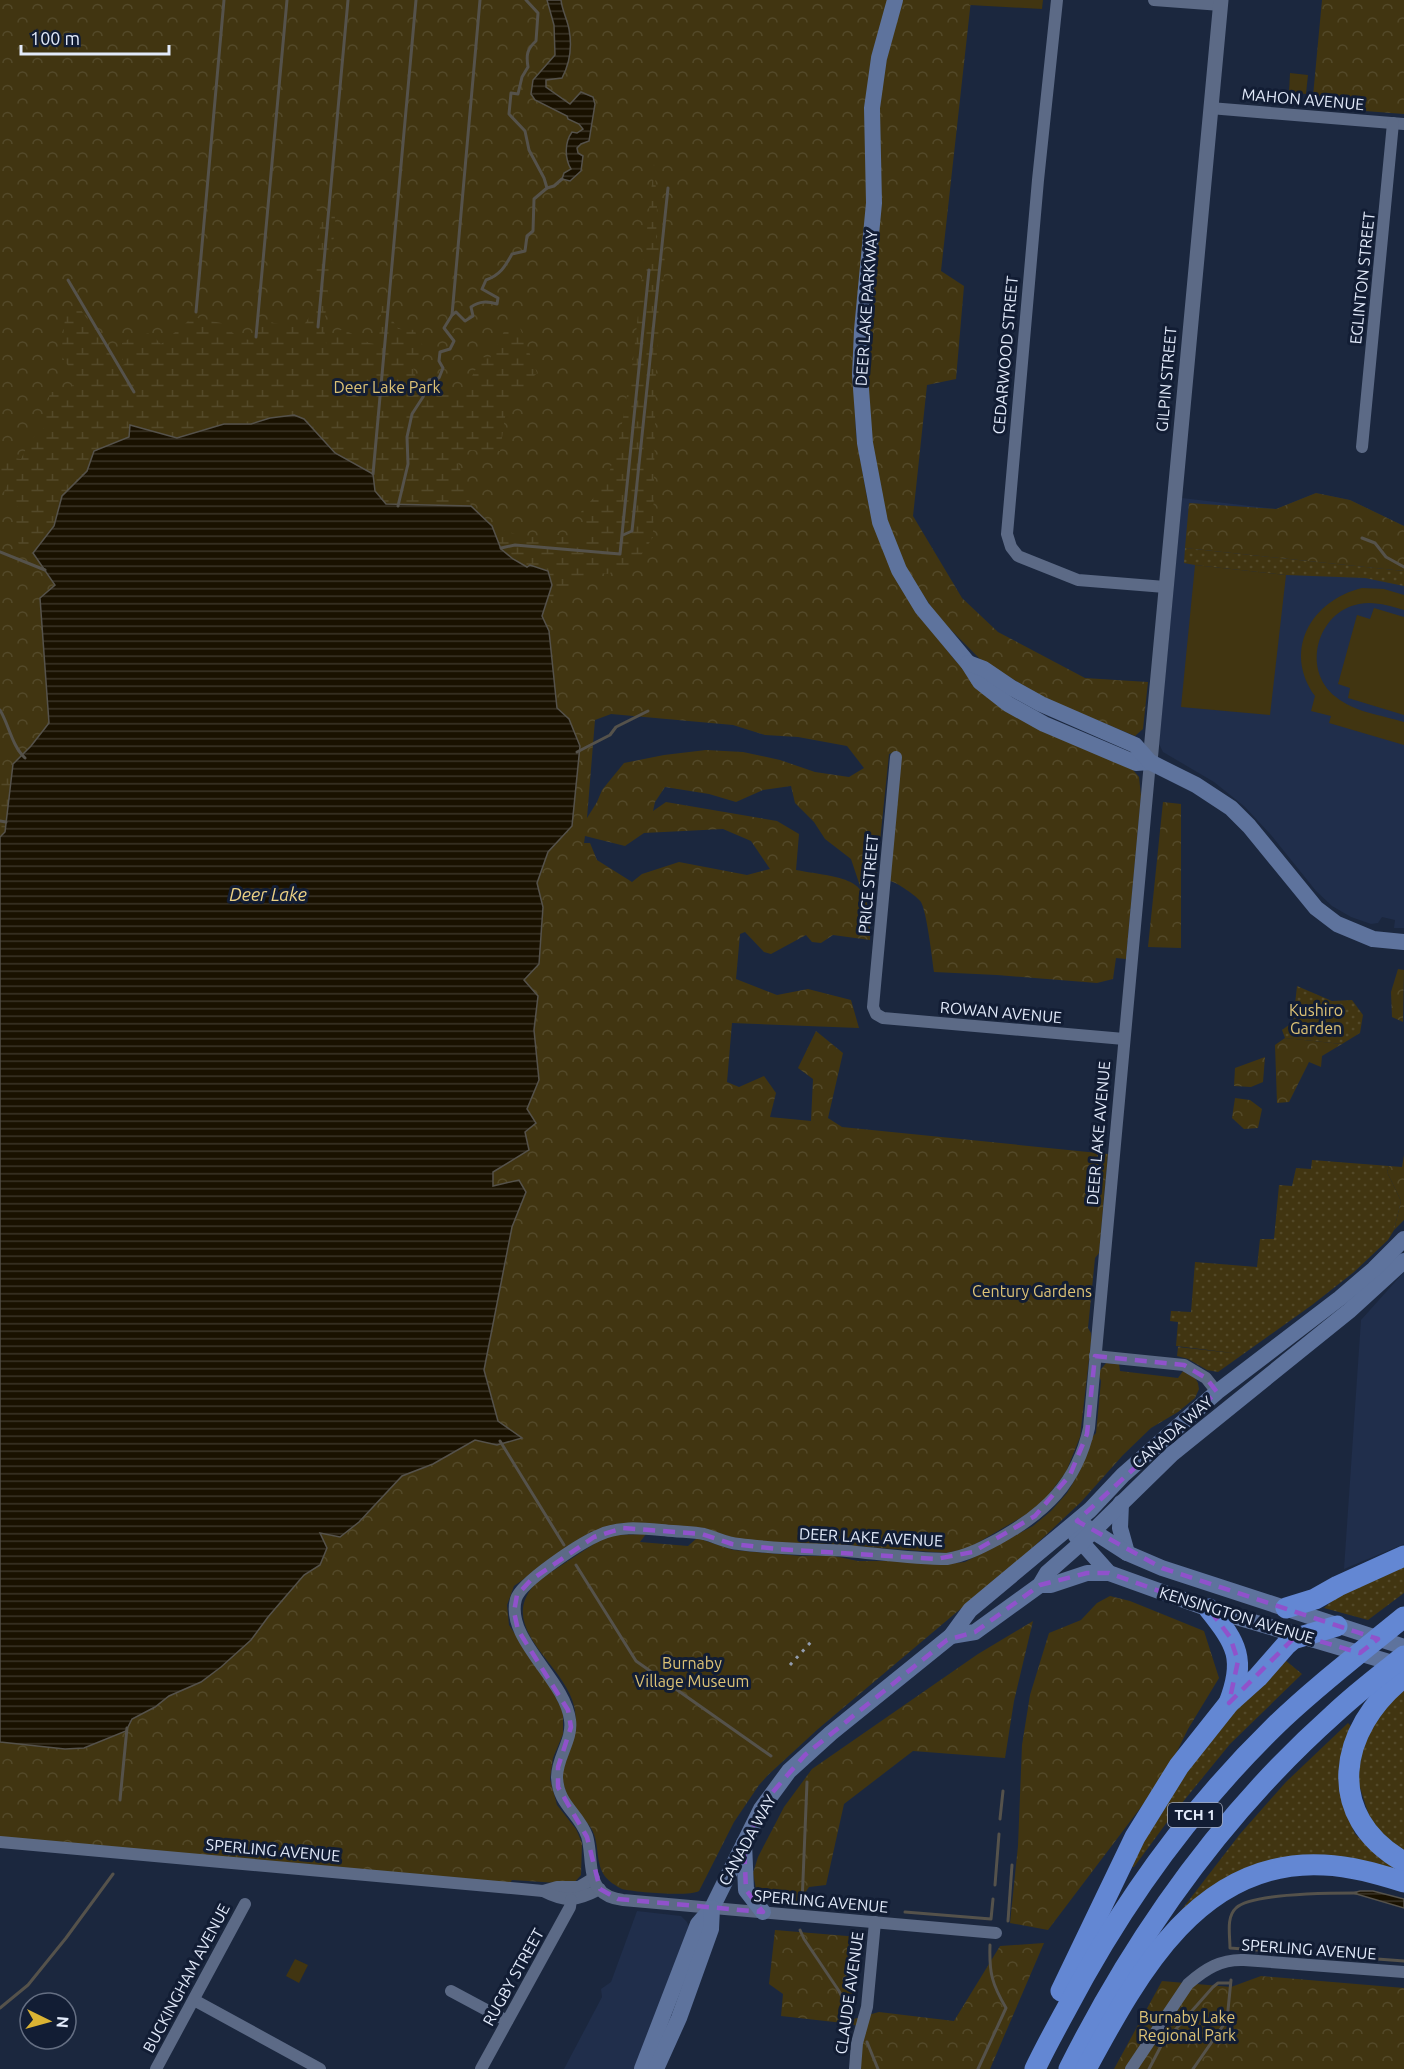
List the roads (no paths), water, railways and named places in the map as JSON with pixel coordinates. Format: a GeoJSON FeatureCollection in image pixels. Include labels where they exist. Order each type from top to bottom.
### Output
{"type":"FeatureCollection","features":[{"type":"Feature","properties":{"kind":"highway"},"geometry":{"type":"LineString","coordinates":[[1286,1608],[1315,1599],[1404,1556]]}},
{"type":"Feature","properties":{"kind":"highway"},"geometry":{"type":"LineString","coordinates":[[1209,1609],[1230,1636],[1238,1661],[1237,1683],[1229,1703]]}},
{"type":"Feature","properties":{"kind":"highway","name":"TCH 1"},"geometry":{"type":"LineString","coordinates":[[1038,2063],[1088,1967],[1119,1916],[1185,1826],[1274,1727],[1318,1687],[1404,1617]]}},
{"type":"Feature","properties":{"kind":"highway"},"geometry":{"type":"LineString","coordinates":[[1038,2063],[1063,1985],[1135,1837],[1179,1766],[1229,1703],[1258,1677],[1293,1639],[1302,1636],[1341,1634]]}},
{"type":"Feature","properties":{"kind":"highway","name":"TCH 1"},"geometry":{"type":"LineString","coordinates":[[1069,2069],[1101,2008],[1147,1930],[1204,1852],[1253,1794],[1294,1751],[1334,1714],[1404,1656]]}},
{"type":"Feature","properties":{"kind":"highway"},"geometry":{"type":"LineString","coordinates":[[1404,1677],[1379,1701],[1363,1725],[1350,1756],[1349,1776],[1354,1810],[1363,1828],[1383,1849],[1404,1862]]}},
{"type":"Feature","properties":{"kind":"highway"},"geometry":{"type":"LineString","coordinates":[[1086,2069],[1114,2019],[1164,1944],[1182,1921],[1226,1887],[1245,1877],[1300,1865],[1343,1867],[1404,1882]]}},
{"type":"Feature","properties":{"kind":"main road","name":"DEER LAKE PARKWAY"},"geometry":{"type":"LineString","coordinates":[[895,0],[879,58],[872,108],[874,203],[860,375],[861,418],[874,495],[880,522],[899,570],[922,608],[968,663],[984,669],[1011,688],[1041,704],[1135,745],[1150,762],[1196,785],[1231,808],[1249,826],[1316,908],[1337,924],[1373,939],[1404,942]]}},
{"type":"Feature","properties":{"kind":"main road","name":"CANADA WAY"},"geometry":{"type":"LineString","coordinates":[[642,2069],[698,1924],[712,1908],[761,1809],[789,1771],[831,1733],[951,1636],[970,1610],[1073,1524],[1217,1392],[1340,1298],[1404,1239]]}},
{"type":"Feature","properties":{"kind":"main road","name":"CANADA WAY"},"geometry":{"type":"LineString","coordinates":[[951,1636],[975,1632],[1041,1585],[1047,1573],[1172,1454],[1349,1311],[1404,1262]]}},
{"type":"Feature","properties":{"kind":"main road"},"geometry":{"type":"LineString","coordinates":[[1121,1503],[1120,1528],[1127,1553]]}},
{"type":"Feature","properties":{"kind":"main road"},"geometry":{"type":"LineString","coordinates":[[1073,1524],[1087,1537]]}},
{"type":"Feature","properties":{"kind":"main road","name":"KENSINGTON AVENUE"},"geometry":{"type":"LineString","coordinates":[[1087,1537],[1162,1568],[1286,1608],[1404,1666]]}},
{"type":"Feature","properties":{"kind":"main road","name":"KENSINGTON AVENUE"},"geometry":{"type":"LineString","coordinates":[[1087,1537],[1109,1573],[1209,1609],[1302,1636]]}},
{"type":"Feature","properties":{"kind":"main road"},"geometry":{"type":"LineString","coordinates":[[1041,1585],[1051,1585],[1087,1573],[1109,1573]]}},
{"type":"Feature","properties":{"kind":"main road","name":"KENSINGTON AVENUE"},"geometry":{"type":"LineString","coordinates":[[1341,1634],[1404,1647]]}},
{"type":"Feature","properties":{"kind":"main road"},"geometry":{"type":"LineString","coordinates":[[744,1842],[746,1890],[763,1912]]}},
{"type":"Feature","properties":{"kind":"main road","name":"CANADA WAY"},"geometry":{"type":"LineString","coordinates":[[656,2069],[679,2018],[711,1929],[712,1908]]}},
{"type":"Feature","properties":{"kind":"street"},"geometry":{"type":"LineString","coordinates":[[1154,0],[1221,2]]}},
{"type":"Feature","properties":{"kind":"street","name":"CEDARWOOD STREET"},"geometry":{"type":"LineString","coordinates":[[1057,2],[1007,534],[1011,547],[1024,559],[1078,580],[1166,587]]}},
{"type":"Feature","properties":{"kind":"street","name":"GILPIN STREET"},"geometry":{"type":"LineString","coordinates":[[1150,762],[1221,2]]}},
{"type":"Feature","properties":{"kind":"street","name":"MAHON AVENUE"},"geometry":{"type":"LineString","coordinates":[[1210,108],[1398,124]]}},
{"type":"Feature","properties":{"kind":"street","name":"EGLINTON STREET"},"geometry":{"type":"LineString","coordinates":[[1362,447],[1398,124]]}},
{"type":"Feature","properties":{"kind":"street","name":"PRICE STREET"},"geometry":{"type":"LineString","coordinates":[[876,1014],[873,1007],[896,757]]}},
{"type":"Feature","properties":{"kind":"street","name":"DEER LAKE AVENUE"},"geometry":{"type":"LineString","coordinates":[[597,1884],[587,1837],[565,1806],[558,1786],[558,1767],[571,1727],[568,1710],[559,1692],[518,1630],[516,1623],[514,1612],[516,1600],[524,1586],[594,1537],[630,1527],[702,1534],[732,1544],[936,1559],[958,1557],[973,1552],[1035,1516],[1051,1502],[1070,1476],[1089,1428],[1124,1039],[1142,870],[1150,762]]}},
{"type":"Feature","properties":{"kind":"street","name":"ROWAN AVENUE"},"geometry":{"type":"LineString","coordinates":[[876,1014],[883,1018],[1124,1039]]}},
{"type":"Feature","properties":{"kind":"street"},"geometry":{"type":"LineString","coordinates":[[1095,1356],[1184,1365],[1206,1378],[1217,1392]]}},
{"type":"Feature","properties":{"kind":"street","name":"SPERLING AVENUE"},"geometry":{"type":"LineString","coordinates":[[0,1842],[543,1891],[557,1887],[597,1884],[612,1898],[618,1899],[996,1933]]}},
{"type":"Feature","properties":{"kind":"street"},"geometry":{"type":"LineString","coordinates":[[571,1900],[587,1896],[597,1884]]}},
{"type":"Feature","properties":{"kind":"street","name":"SPERLING AVENUE"},"geometry":{"type":"LineString","coordinates":[[543,1891],[555,1897],[571,1900]]}},
{"type":"Feature","properties":{"kind":"street","name":"RUGBY STREET"},"geometry":{"type":"LineString","coordinates":[[481,2069],[570,1907],[571,1900]]}},
{"type":"Feature","properties":{"kind":"street","name":"BUCKINGHAM AVENUE"},"geometry":{"type":"LineString","coordinates":[[156,2069],[245,1904]]}},
{"type":"Feature","properties":{"kind":"street","name":"CLAUDE AVENUE"},"geometry":{"type":"LineString","coordinates":[[855,2069],[857,2043],[867,2007],[875,1922]]}},
{"type":"Feature","properties":{"kind":"street","name":"SPERLING AVENUE"},"geometry":{"type":"LineString","coordinates":[[1131,2069],[1188,1984],[1213,1965],[1236,1959],[1404,1972]]}},
{"type":"Feature","properties":{"kind":"street"},"geometry":{"type":"LineString","coordinates":[[451,1990],[507,2021]]}},
{"type":"Feature","properties":{"kind":"street"},"geometry":{"type":"LineString","coordinates":[[194,2000],[320,2069]]}},
{"type":"Feature","properties":{"kind":"water"},"geometry":{"type":"Polygon","coordinates":[[[547,0],[561,0],[569,29],[570,54],[562,78],[546,80],[546,87],[570,104],[581,92],[593,97],[595,104],[589,141],[577,148],[578,153],[583,156],[581,171],[570,181],[562,179],[564,173],[571,169],[567,156],[568,141],[572,132],[577,133],[583,129],[567,116],[535,100],[531,94],[533,80],[555,55],[554,25],[547,0]]]}},
{"type":"Feature","properties":{"kind":"water","name":"Deer Lake"},"geometry":{"type":"Polygon","coordinates":[[[294,415],[304,419],[335,453],[373,474],[375,491],[386,504],[471,506],[492,526],[501,549],[527,567],[530,565],[548,571],[552,585],[542,616],[549,631],[557,708],[569,719],[580,746],[572,826],[548,852],[537,883],[543,907],[539,964],[524,980],[538,996],[534,1030],[539,1080],[527,1109],[536,1123],[525,1132],[529,1150],[493,1172],[493,1186],[519,1180],[526,1192],[512,1227],[484,1370],[498,1421],[522,1438],[497,1445],[475,1440],[433,1464],[402,1476],[359,1522],[340,1537],[320,1533],[327,1548],[320,1565],[304,1575],[251,1640],[201,1682],[169,1696],[155,1707],[132,1719],[126,1731],[84,1748],[65,1749],[0,1742],[0,837],[5,832],[13,764],[49,723],[40,598],[55,585],[33,553],[54,526],[62,496],[87,471],[94,451],[129,437],[130,425],[177,438],[224,424],[251,424],[270,418],[294,415]]]}},
{"type":"Feature","properties":{"kind":"water"},"geometry":{"type":"Polygon","coordinates":[[[1373,1891],[1404,1899],[1404,1908],[1353,1893],[1373,1891]]]}},
{"type":"Feature","properties":{"kind":"waterway"},"geometry":{"type":"LineString","coordinates":[[196,312],[224,0]]}},
{"type":"Feature","properties":{"kind":"waterway"},"geometry":{"type":"LineString","coordinates":[[256,337],[287,0]]}},
{"type":"Feature","properties":{"kind":"waterway"},"geometry":{"type":"LineString","coordinates":[[318,327],[348,0]]}},
{"type":"Feature","properties":{"kind":"waterway"},"geometry":{"type":"LineString","coordinates":[[373,474],[416,0]]}},
{"type":"Feature","properties":{"kind":"waterway"},"geometry":{"type":"LineString","coordinates":[[452,315],[480,0]]}},
{"type":"Feature","properties":{"kind":"waterway"},"geometry":{"type":"LineString","coordinates":[[398,506],[408,464],[407,437],[412,414],[423,397],[429,380],[439,378],[443,368],[439,361],[440,352],[450,349],[454,341],[444,328],[456,312],[465,321],[473,316],[471,307],[474,305],[484,302],[497,304],[498,298],[482,289],[486,280],[502,270],[512,254],[525,251],[527,236],[533,231],[534,199],[547,188],[529,150],[525,131],[509,114],[511,93],[518,94],[522,77],[528,67],[528,52],[536,41],[538,13],[526,0]]}},
{"type":"Feature","properties":{"kind":"waterway"},"geometry":{"type":"LineString","coordinates":[[547,188],[554,186],[562,179]]}},
{"type":"Feature","properties":{"kind":"waterway"},"geometry":{"type":"LineString","coordinates":[[623,535],[632,531],[668,188]]}},
{"type":"Feature","properties":{"kind":"waterway"},"geometry":{"type":"LineString","coordinates":[[501,548],[515,545],[620,554],[649,270]]}},
{"type":"Feature","properties":{"kind":"waterway"},"geometry":{"type":"LineString","coordinates":[[68,280],[134,392]]}},
{"type":"Feature","properties":{"kind":"waterway"},"geometry":{"type":"LineString","coordinates":[[1362,538],[1375,543],[1386,557],[1404,567]]}},
{"type":"Feature","properties":{"kind":"waterway"},"geometry":{"type":"LineString","coordinates":[[0,552],[45,570]]}},
{"type":"Feature","properties":{"kind":"waterway"},"geometry":{"type":"LineString","coordinates":[[0,710],[17,748],[25,758]]}},
{"type":"Feature","properties":{"kind":"waterway"},"geometry":{"type":"LineString","coordinates":[[577,752],[610,735],[616,727],[648,711]]}},
{"type":"Feature","properties":{"kind":"waterway"},"geometry":{"type":"LineString","coordinates":[[0,821],[6,822]]}},
{"type":"Feature","properties":{"kind":"waterway"},"geometry":{"type":"LineString","coordinates":[[500,1441],[564,1545]]}},
{"type":"Feature","properties":{"kind":"waterway"},"geometry":{"type":"LineString","coordinates":[[576,1565],[636,1661],[771,1756]]}},
{"type":"Feature","properties":{"kind":"waterway"},"geometry":{"type":"LineString","coordinates":[[120,1800],[127,1728]]}},
{"type":"Feature","properties":{"kind":"waterway"},"geometry":{"type":"LineString","coordinates":[[802,1904],[807,1782]]}},
{"type":"Feature","properties":{"kind":"waterway"},"geometry":{"type":"LineString","coordinates":[[1000,1819],[1003,1791]]}},
{"type":"Feature","properties":{"kind":"waterway"},"geometry":{"type":"LineString","coordinates":[[995,1885],[999,1834]]}},
{"type":"Feature","properties":{"kind":"waterway"},"geometry":{"type":"LineString","coordinates":[[1008,1921],[1012,1865]]}},
{"type":"Feature","properties":{"kind":"waterway"},"geometry":{"type":"LineString","coordinates":[[0,2008],[28,1985],[113,1874]]}},
{"type":"Feature","properties":{"kind":"waterway"},"geometry":{"type":"LineString","coordinates":[[1356,1893],[1293,1895],[1258,1899],[1245,1903],[1236,1908],[1231,1916],[1230,1948],[1404,1961]]}},
{"type":"Feature","properties":{"kind":"waterway"},"geometry":{"type":"LineString","coordinates":[[905,1912],[991,1919],[993,1899]]}},
{"type":"Feature","properties":{"kind":"waterway"},"geometry":{"type":"LineString","coordinates":[[800,1930],[851,2014]]}},
{"type":"Feature","properties":{"kind":"waterway"},"geometry":{"type":"LineString","coordinates":[[978,2069],[1006,2008],[992,1978],[990,1945]]}},
{"type":"Feature","properties":{"kind":"waterway"},"geometry":{"type":"LineString","coordinates":[[1193,2069],[1227,2020],[1231,1980]]}},
{"type":"Feature","properties":{"kind":"waterway"},"geometry":{"type":"LineString","coordinates":[[1149,2069],[1161,2046],[1213,1987],[1218,1983],[1230,1983]]}},
{"type":"Feature","properties":{"kind":"waterway"},"geometry":{"type":"LineString","coordinates":[[867,2042],[878,2069]]}},
{"type":"Feature","properties":{"kind":"railway"},"geometry":{"type":"LineString","coordinates":[[790,1665],[811,1642]]}},
{"type":"Feature","properties":{"kind":"park label","name":"Deer Lake Park"},"geometry":{"type":"Point","coordinates":[387,387]}},
{"type":"Feature","properties":{"kind":"park label","name":"Kushiro Garden"},"geometry":{"type":"Point","coordinates":[1316,1019]}},
{"type":"Feature","properties":{"kind":"park label","name":"Century Gardens"},"geometry":{"type":"Point","coordinates":[1032,1291]}},
{"type":"Feature","properties":{"kind":"park label","name":"Burnaby Village Museum"},"geometry":{"type":"Point","coordinates":[692,1672]}},
{"type":"Feature","properties":{"kind":"park label","name":"Burnaby Lake Regional Park"},"geometry":{"type":"Point","coordinates":[1187,2026]}}]}
